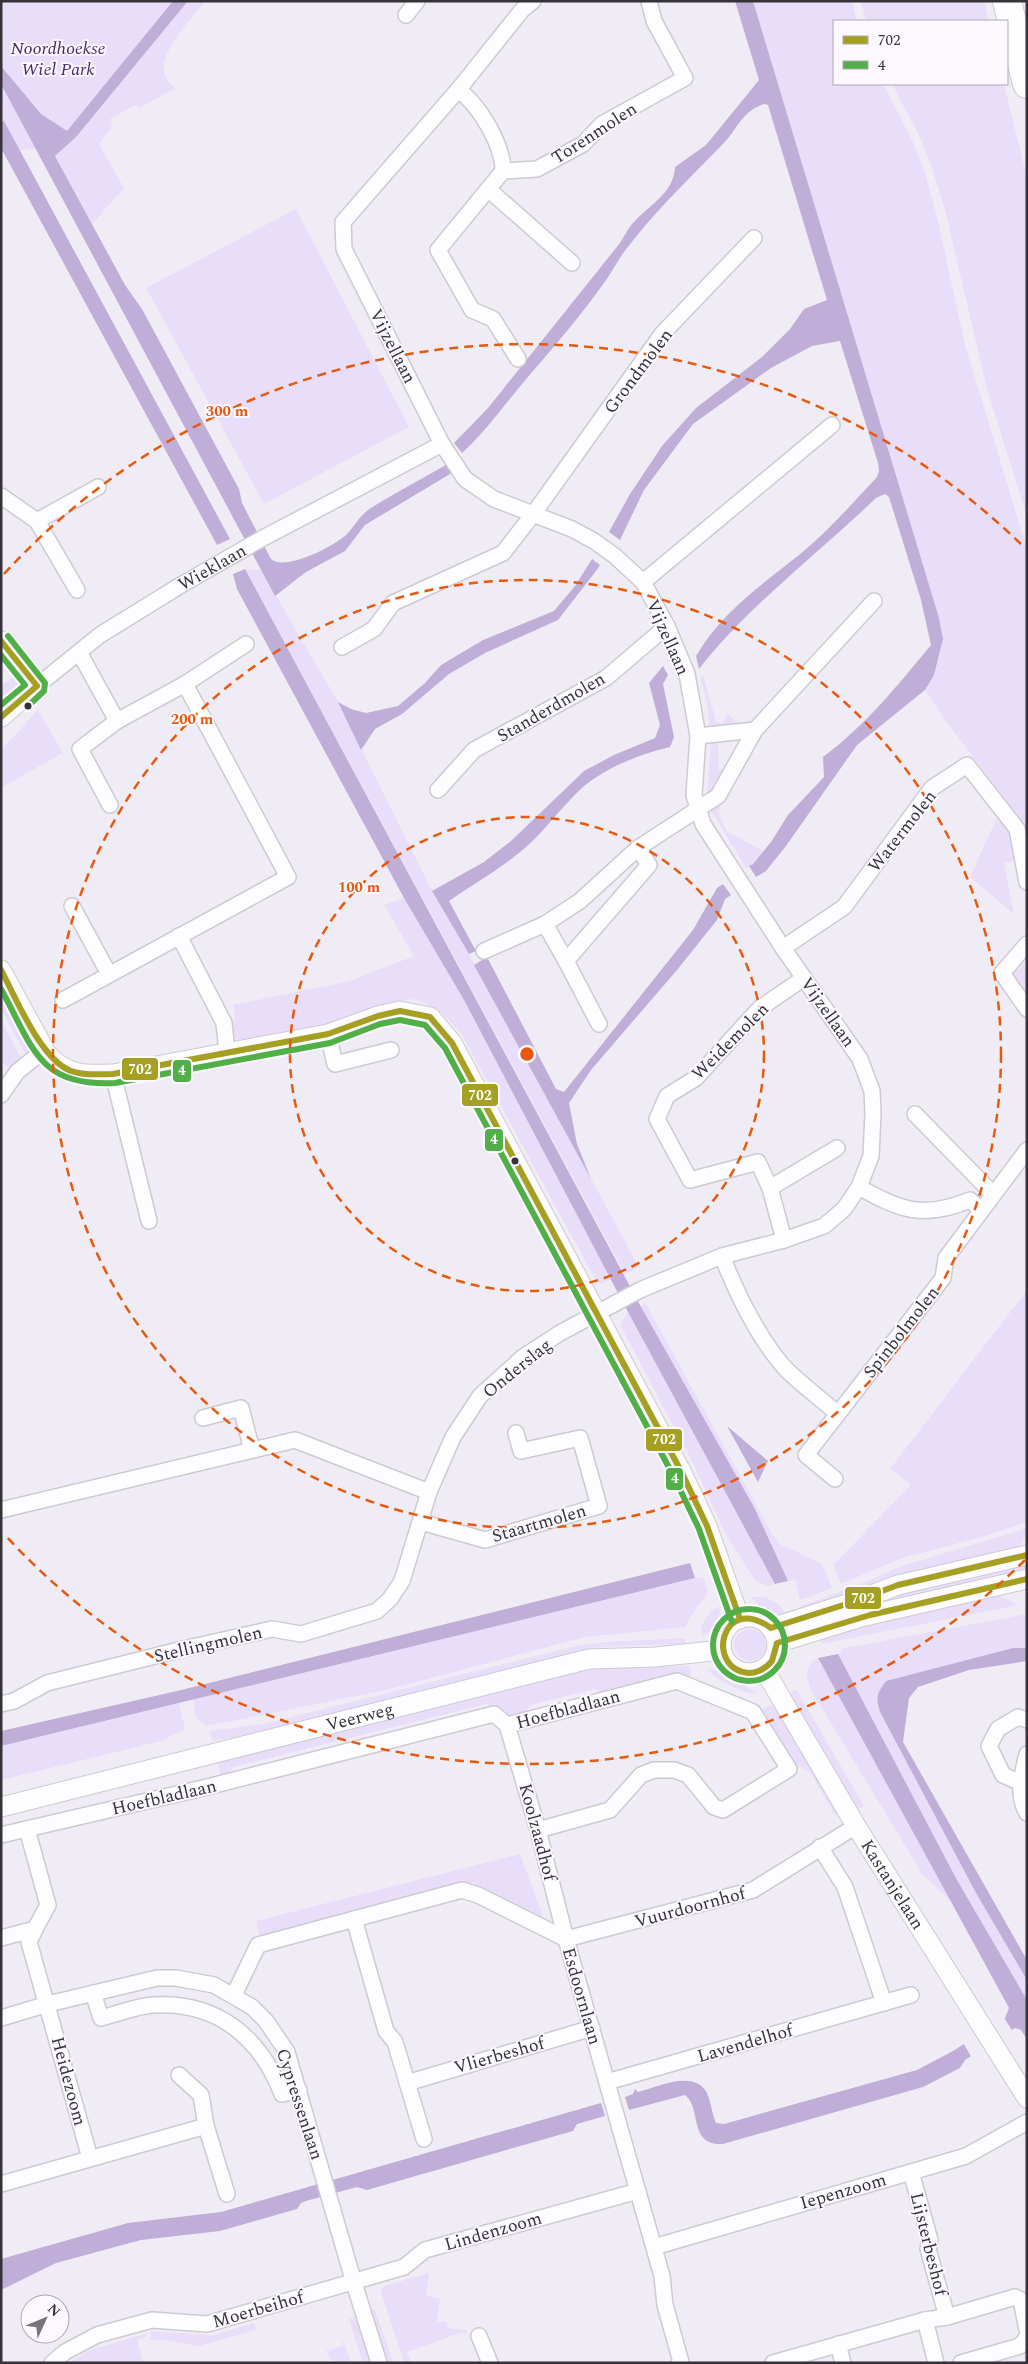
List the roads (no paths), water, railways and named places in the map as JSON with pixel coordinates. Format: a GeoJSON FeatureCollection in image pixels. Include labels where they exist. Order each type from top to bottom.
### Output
{"type":"FeatureCollection","features":[{"type":"Feature","properties":{"kind":"highway"},"geometry":{"type":"LineString","coordinates":[[1008,1],[1027,84]]}},
{"type":"Feature","properties":{"kind":"street"},"geometry":{"type":"LineString","coordinates":[[406,15],[417,1]]}},
{"type":"Feature","properties":{"kind":"street","name":"Vijzellaan"},"geometry":{"type":"LineString","coordinates":[[533,1],[522,10],[458,90],[343,222],[344,249],[442,444],[465,479],[494,499],[534,513],[572,529],[594,541],[615,556],[643,582],[667,626],[686,674],[698,736],[694,795],[703,824],[783,948],[860,1059],[872,1091],[874,1113],[871,1156],[860,1187],[844,1209],[824,1226],[784,1240],[722,1256],[640,1290],[596,1313]]}},
{"type":"Feature","properties":{"kind":"street","name":"Torenmolen"},"geometry":{"type":"LineString","coordinates":[[503,171],[537,169],[583,144],[602,124],[685,78],[654,21],[649,1]]}},
{"type":"Feature","properties":{"kind":"street"},"geometry":{"type":"LineString","coordinates":[[458,90],[469,97],[493,136],[503,160],[503,171],[438,250],[472,310],[493,319],[518,359]]}},
{"type":"Feature","properties":{"kind":"street"},"geometry":{"type":"LineString","coordinates":[[488,189],[572,263]]}},
{"type":"Feature","properties":{"kind":"street","name":"Grondmolen"},"geometry":{"type":"LineString","coordinates":[[534,513],[662,334],[754,238]]}},
{"type":"Feature","properties":{"kind":"street"},"geometry":{"type":"LineString","coordinates":[[643,582],[832,424]]}},
{"type":"Feature","properties":{"kind":"street","name":"Wieklaan"},"geometry":{"type":"LineString","coordinates":[[1,717],[108,630],[224,559],[442,444]]}},
{"type":"Feature","properties":{"kind":"street"},"geometry":{"type":"LineString","coordinates":[[37,521],[98,487]]}},
{"type":"Feature","properties":{"kind":"street"},"geometry":{"type":"LineString","coordinates":[[1,496],[37,521],[77,590]]}},
{"type":"Feature","properties":{"kind":"street"},"geometry":{"type":"LineString","coordinates":[[342,647],[374,629],[394,603],[503,553],[534,513]]}},
{"type":"Feature","properties":{"kind":"street"},"geometry":{"type":"LineString","coordinates":[[484,951],[545,924],[580,901],[638,848],[718,796],[755,730],[874,601]]}},
{"type":"Feature","properties":{"kind":"street","name":"Standerdmolen"},"geometry":{"type":"LineString","coordinates":[[438,790],[474,750],[606,678],[667,626]]}},
{"type":"Feature","properties":{"kind":"street"},"geometry":{"type":"LineString","coordinates":[[1,641],[37,686]]}},
{"type":"Feature","properties":{"kind":"street"},"geometry":{"type":"LineString","coordinates":[[110,805],[80,749],[116,721],[185,684],[246,644]]}},
{"type":"Feature","properties":{"kind":"street"},"geometry":{"type":"LineString","coordinates":[[79,652],[116,721]]}},
{"type":"Feature","properties":{"kind":"street"},"geometry":{"type":"LineString","coordinates":[[63,1000],[288,877],[185,684]]}},
{"type":"Feature","properties":{"kind":"street"},"geometry":{"type":"LineString","coordinates":[[698,736],[755,730]]}},
{"type":"Feature","properties":{"kind":"street","name":"Watermolen"},"geometry":{"type":"LineString","coordinates":[[783,948],[844,907],[932,788],[967,765],[1017,829],[1027,882]]}},
{"type":"Feature","properties":{"kind":"street"},"geometry":{"type":"LineString","coordinates":[[566,961],[649,865],[638,848]]}},
{"type":"Feature","properties":{"kind":"street"},"geometry":{"type":"LineString","coordinates":[[72,906],[109,974]]}},
{"type":"Feature","properties":{"kind":"street"},"geometry":{"type":"LineString","coordinates":[[545,924],[599,1024]]}},
{"type":"Feature","properties":{"kind":"street"},"geometry":{"type":"LineString","coordinates":[[179,936],[224,1022],[227,1052]]}},
{"type":"Feature","properties":{"kind":"street"},"geometry":{"type":"LineString","coordinates":[[1027,944],[1002,973],[1027,1009]]}},
{"type":"Feature","properties":{"kind":"street"},"geometry":{"type":"LineString","coordinates":[[1,970],[44,1050],[55,1063],[68,1070],[85,1075],[113,1074],[328,1034],[378,1016],[400,1011],[430,1017],[452,1043],[682,1473],[707,1526],[740,1619]]}},
{"type":"Feature","properties":{"kind":"street","name":"Weidemolen"},"geometry":{"type":"LineString","coordinates":[[784,1240],[770,1188],[758,1162],[690,1180],[656,1119],[667,1096],[696,1078],[760,1008],[804,978]]}},
{"type":"Feature","properties":{"kind":"street"},"geometry":{"type":"LineString","coordinates":[[328,1034],[335,1064],[391,1050]]}},
{"type":"Feature","properties":{"kind":"street"},"geometry":{"type":"LineString","coordinates":[[1,1095],[17,1072],[44,1050]]}},
{"type":"Feature","properties":{"kind":"street"},"geometry":{"type":"LineString","coordinates":[[113,1074],[149,1221]]}},
{"type":"Feature","properties":{"kind":"street"},"geometry":{"type":"LineString","coordinates":[[915,1114],[994,1194]]}},
{"type":"Feature","properties":{"kind":"street"},"geometry":{"type":"LineString","coordinates":[[770,1188],[836,1148]]}},
{"type":"Feature","properties":{"kind":"street","name":"Spinbolmolen"},"geometry":{"type":"LineString","coordinates":[[835,1479],[806,1455],[943,1278],[946,1258],[1027,1150]]}},
{"type":"Feature","properties":{"kind":"street"},"geometry":{"type":"LineString","coordinates":[[860,1187],[889,1204],[913,1211],[950,1209],[970,1200],[981,1210]]}},
{"type":"Feature","properties":{"kind":"street"},"geometry":{"type":"LineString","coordinates":[[722,1256],[734,1287],[766,1344],[785,1367],[838,1414]]}},
{"type":"Feature","properties":{"kind":"street","name":"Onderslag"},"geometry":{"type":"LineString","coordinates":[[421,1522],[429,1492],[453,1437],[480,1396],[523,1357],[596,1313]]}},
{"type":"Feature","properties":{"kind":"street"},"geometry":{"type":"LineString","coordinates":[[202,1418],[241,1408],[252,1450]]}},
{"type":"Feature","properties":{"kind":"street","name":"Staartmolen"},"geometry":{"type":"LineString","coordinates":[[421,1522],[485,1540],[599,1506],[580,1438],[521,1452],[516,1433]]}},
{"type":"Feature","properties":{"kind":"street"},"geometry":{"type":"LineString","coordinates":[[1,1510],[295,1440],[429,1492]]}},
{"type":"Feature","properties":{"kind":"street","name":"Stellingmolen"},"geometry":{"type":"LineString","coordinates":[[1,1704],[14,1701],[47,1683],[151,1657],[272,1629],[301,1634],[377,1611],[390,1599],[402,1581],[421,1522]]}},
{"type":"Feature","properties":{"kind":"street"},"geometry":{"type":"LineString","coordinates":[[774,1635],[898,1585],[1027,1555]]}},
{"type":"Feature","properties":{"kind":"street"},"geometry":{"type":"LineString","coordinates":[[774,1635],[1027,1579]]}},
{"type":"Feature","properties":{"kind":"street"},"geometry":{"type":"LineString","coordinates":[[755,1618],[764,1621],[774,1635],[774,1658],[764,1669],[751,1673],[738,1670],[728,1662],[722,1650],[725,1631],[740,1619],[755,1618]]}},
{"type":"Feature","properties":{"kind":"street","name":"Veerweg"},"geometry":{"type":"LineString","coordinates":[[1,1807],[589,1659],[655,1657],[722,1650]]}},
{"type":"Feature","properties":{"kind":"street","name":"Kastanjelaan"},"geometry":{"type":"LineString","coordinates":[[764,1669],[856,1826],[1027,2098]]}},
{"type":"Feature","properties":{"kind":"street","name":"Hoefbladlaan"},"geometry":{"type":"LineString","coordinates":[[27,1829],[494,1714],[507,1725],[677,1681],[753,1712],[789,1769],[723,1810],[714,1807],[688,1775],[674,1770],[654,1770],[641,1775],[610,1810],[538,1830]]}},
{"type":"Feature","properties":{"kind":"street"},"geometry":{"type":"LineString","coordinates":[[1021,1783],[1003,1776],[989,1746],[998,1729],[1018,1717],[1027,1720]]}},
{"type":"Feature","properties":{"kind":"street","name":"Koolzaadhof"},"geometry":{"type":"LineString","coordinates":[[507,1725],[538,1830],[566,1940]]}},
{"type":"Feature","properties":{"kind":"street"},"geometry":{"type":"LineString","coordinates":[[1027,1754],[1021,1783],[1021,1802],[1027,1813]]}},
{"type":"Feature","properties":{"kind":"street","name":"Vuurdoornhof"},"geometry":{"type":"LineString","coordinates":[[566,1940],[753,1890],[856,1826]]}},
{"type":"Feature","properties":{"kind":"street"},"geometry":{"type":"LineString","coordinates":[[1,1835],[27,1829],[48,1906],[30,1942],[48,2004]]}},
{"type":"Feature","properties":{"kind":"street"},"geometry":{"type":"LineString","coordinates":[[820,1847],[845,1887],[884,2003]]}},
{"type":"Feature","properties":{"kind":"street","name":"Esdoornlaan"},"geometry":{"type":"LineString","coordinates":[[234,1995],[258,1945],[462,1890],[478,1895],[566,1940],[654,2246]]}},
{"type":"Feature","properties":{"kind":"street"},"geometry":{"type":"LineString","coordinates":[[354,1920],[386,2031],[395,2042],[424,2139]]}},
{"type":"Feature","properties":{"kind":"street"},"geometry":{"type":"LineString","coordinates":[[1,1938],[35,1929]]}},
{"type":"Feature","properties":{"kind":"street","name":"Cypressenlaan"},"geometry":{"type":"LineString","coordinates":[[1,2018],[48,2004],[157,1978],[176,1978],[214,1985],[252,2007],[266,2021],[287,2052],[354,2283]]}},
{"type":"Feature","properties":{"kind":"street","name":"Cypressenlaan"},"geometry":{"type":"LineString","coordinates":[[93,1993],[101,2018],[152,2005],[180,2006],[202,2010],[221,2019],[244,2035],[261,2052],[274,2072],[282,2094],[299,2090]]}},
{"type":"Feature","properties":{"kind":"street","name":"Lavendelhof"},"geometry":{"type":"LineString","coordinates":[[607,2082],[911,1995]]}},
{"type":"Feature","properties":{"kind":"street","name":"Heidezoom"},"geometry":{"type":"LineString","coordinates":[[48,2004],[90,2158]]}},
{"type":"Feature","properties":{"kind":"street","name":"Vlierbeshof"},"geometry":{"type":"LineString","coordinates":[[407,2083],[592,2028]]}},
{"type":"Feature","properties":{"kind":"street"},"geometry":{"type":"LineString","coordinates":[[179,2075],[201,2095],[206,2126],[227,2194]]}},
{"type":"Feature","properties":{"kind":"street","name":"Iepenzoom"},"geometry":{"type":"LineString","coordinates":[[654,2246],[966,2156],[1027,2122]]}},
{"type":"Feature","properties":{"kind":"street"},"geometry":{"type":"LineString","coordinates":[[1,2184],[206,2126]]}},
{"type":"Feature","properties":{"kind":"street","name":"Lijsterbeshof"},"geometry":{"type":"LineString","coordinates":[[911,2172],[930,2240],[928,2248],[947,2316]]}},
{"type":"Feature","properties":{"kind":"street","name":"Lindenzoom"},"geometry":{"type":"LineString","coordinates":[[354,2283],[404,2267],[425,2250],[638,2191]]}},
{"type":"Feature","properties":{"kind":"street"},"geometry":{"type":"LineString","coordinates":[[654,2246],[662,2276],[665,2305],[681,2362],[679,2363]]}},
{"type":"Feature","properties":{"kind":"street"},"geometry":{"type":"LineString","coordinates":[[354,2283],[380,2363]]}},
{"type":"Feature","properties":{"kind":"street","name":"Moerbeihof"},"geometry":{"type":"LineString","coordinates":[[52,2363],[65,2352],[91,2338],[152,2320],[207,2324],[354,2283]]}},
{"type":"Feature","properties":{"kind":"street","name":"Lijsterbeshof"},"geometry":{"type":"LineString","coordinates":[[772,2363],[1015,2297],[1021,2300],[1027,2330]]}},
{"type":"Feature","properties":{"kind":"street","name":"Lijsterbeshof"},"geometry":{"type":"LineString","coordinates":[[925,2320],[936,2363]]}},
{"type":"Feature","properties":{"kind":"street"},"geometry":{"type":"LineString","coordinates":[[479,2336],[490,2363]]}},
{"type":"Feature","properties":{"kind":"street"},"geometry":{"type":"LineString","coordinates":[[961,2363],[1020,2346],[1027,2337]]}},
{"type":"Feature","properties":{"kind":"street"},"geometry":{"type":"LineString","coordinates":[[838,2344],[842,2363]]}},
{"type":"Feature","properties":{"kind":"park label","name":"Noordhoekse Wiel Park"},"geometry":{"type":"Point","coordinates":[58,58]}}]}
